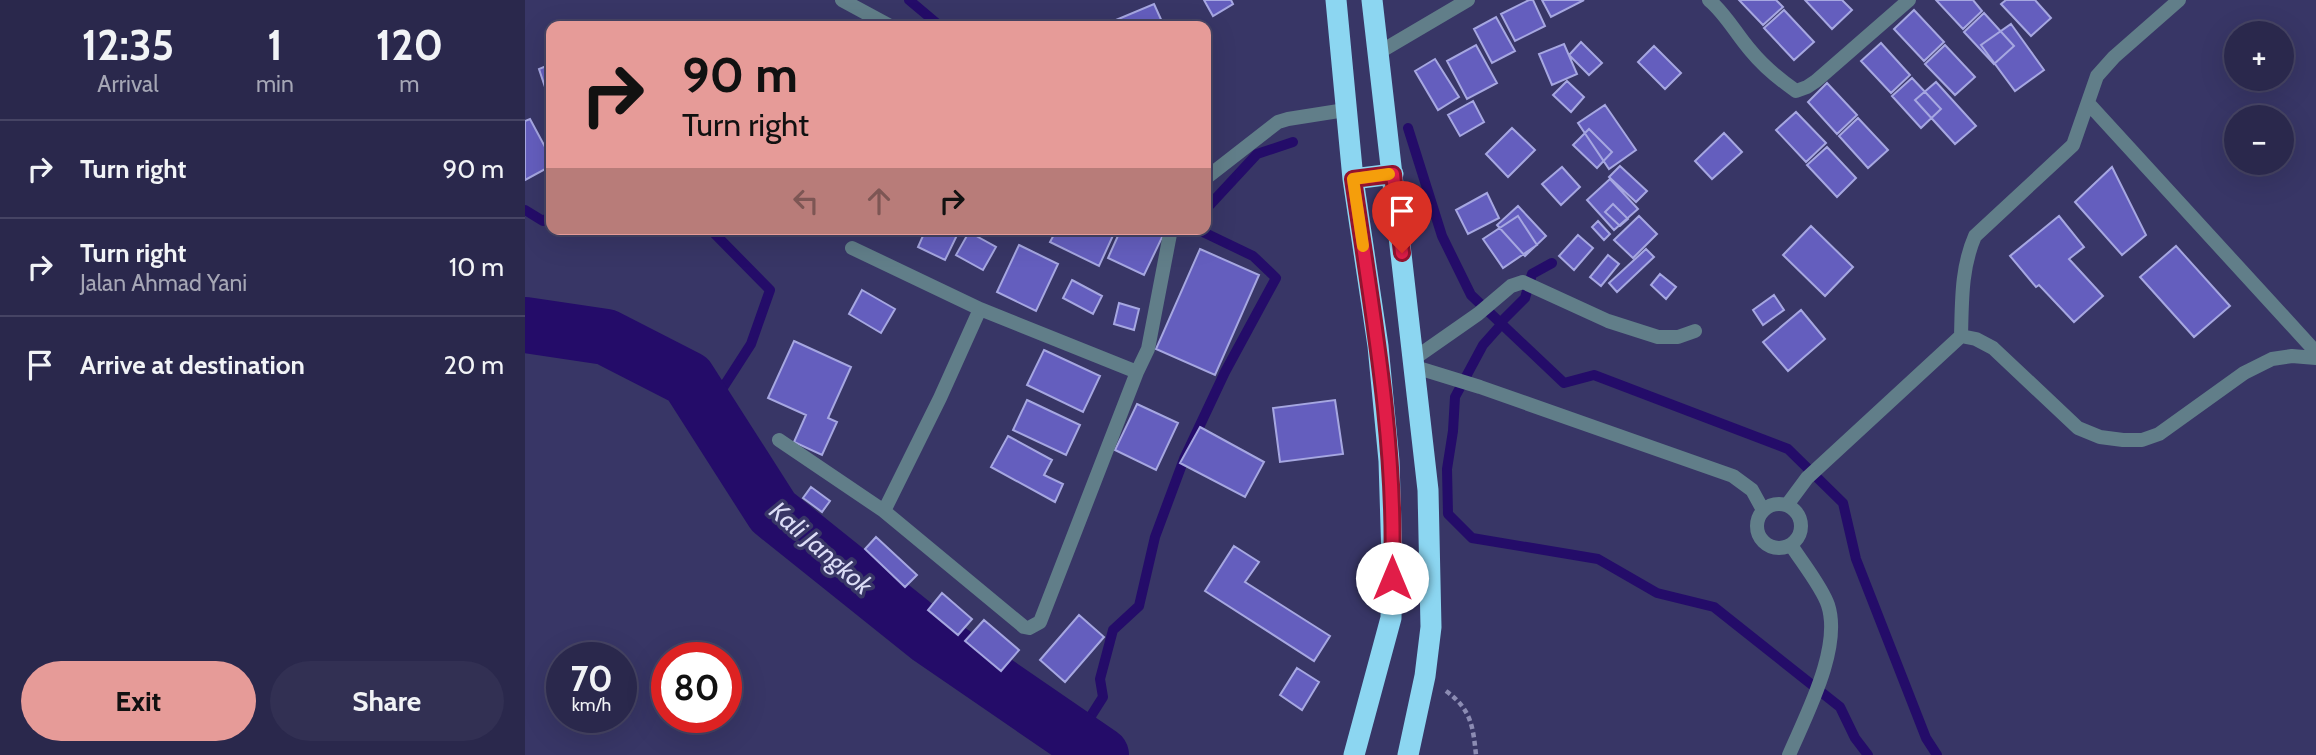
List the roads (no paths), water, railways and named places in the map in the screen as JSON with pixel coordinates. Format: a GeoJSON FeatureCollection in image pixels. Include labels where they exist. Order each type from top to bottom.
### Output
{"type":"FeatureCollection","features":[{"type":"Feature","properties":{"kind":"highway"},"geometry":{"type":"LineString","coordinates":[[1336,0],[1353,179],[1378,346],[1389,461],[1392,558],[1391,618],[1354,755]]}},
{"type":"Feature","properties":{"kind":"highway"},"geometry":{"type":"LineString","coordinates":[[1372,0],[1428,490],[1431,627],[1425,676],[1408,755]]}},
{"type":"Feature","properties":{"kind":"highway"},"geometry":{"type":"LineString","coordinates":[[1353,179],[1393,174]]}},
{"type":"Feature","properties":{"kind":"street"},"geometry":{"type":"LineString","coordinates":[[842,0],[881,21]]}},
{"type":"Feature","properties":{"kind":"street"},"geometry":{"type":"LineString","coordinates":[[1378,53],[1468,0]]}},
{"type":"Feature","properties":{"kind":"street"},"geometry":{"type":"LineString","coordinates":[[1712,1],[1750,51],[1777,78],[1796,91],[1807,88],[1816,81],[1909,0]]}},
{"type":"Feature","properties":{"kind":"street"},"geometry":{"type":"LineString","coordinates":[[1787,505],[1807,478],[1961,336],[1967,254],[1975,236],[2073,145],[2097,76],[2114,57],[2179,0]]}},
{"type":"Feature","properties":{"kind":"street"},"geometry":{"type":"LineString","coordinates":[[2088,103],[2316,352]]}},
{"type":"Feature","properties":{"kind":"street"},"geometry":{"type":"LineString","coordinates":[[1211,174],[1278,122],[1345,110]]}},
{"type":"Feature","properties":{"kind":"street"},"geometry":{"type":"LineString","coordinates":[[779,440],[884,511],[1024,627],[1037,625],[1148,349],[1170,235]]}},
{"type":"Feature","properties":{"kind":"street"},"geometry":{"type":"LineString","coordinates":[[852,248],[980,309],[1137,372]]}},
{"type":"Feature","properties":{"kind":"street"},"geometry":{"type":"LineString","coordinates":[[1695,331],[1678,337],[1658,337],[1608,321],[1523,282],[1511,286],[1415,363],[1450,378],[1733,476],[1752,491],[1763,510]]}},
{"type":"Feature","properties":{"kind":"street"},"geometry":{"type":"LineString","coordinates":[[884,511],[935,409],[980,309]]}},
{"type":"Feature","properties":{"kind":"street"},"geometry":{"type":"LineString","coordinates":[[1961,336],[1976,339],[1993,348],[2078,428],[2100,437],[2123,440],[2142,440],[2159,433],[2244,373],[2272,359],[2292,356],[2316,358]]}},
{"type":"Feature","properties":{"kind":"street"},"geometry":{"type":"LineString","coordinates":[[1774,504],[1787,505],[1797,512],[1801,524],[1799,536],[1791,545],[1779,548],[1767,544],[1759,534],[1758,521],[1763,510],[1774,504]]}},
{"type":"Feature","properties":{"kind":"street"},"geometry":{"type":"LineString","coordinates":[[1789,755],[1827,659],[1831,640],[1828,605],[1791,545]]}},
{"type":"Feature","properties":{"kind":"waterway"},"geometry":{"type":"LineString","coordinates":[[909,0],[934,21]]}},
{"type":"Feature","properties":{"kind":"waterway"},"geometry":{"type":"LineString","coordinates":[[1408,128],[1442,236],[1471,295],[1564,383],[1594,375],[1788,449],[1843,503],[1856,559],[1926,738],[1937,755]]}},
{"type":"Feature","properties":{"kind":"waterway"},"geometry":{"type":"LineString","coordinates":[[1211,204],[1257,154],[1293,142]]}},
{"type":"Feature","properties":{"kind":"waterway"},"geometry":{"type":"LineString","coordinates":[[525,210],[543,221],[546,219]]}},
{"type":"Feature","properties":{"kind":"waterway"},"geometry":{"type":"LineString","coordinates":[[710,414],[751,344],[770,290],[716,235]]}},
{"type":"Feature","properties":{"kind":"waterway"},"geometry":{"type":"LineString","coordinates":[[1077,738],[1103,697],[1100,679],[1113,630],[1139,606],[1155,537],[1184,459],[1225,372],[1276,278],[1253,256],[1209,235]]}},
{"type":"Feature","properties":{"kind":"waterway"},"geometry":{"type":"LineString","coordinates":[[1503,320],[1525,298],[1532,274],[1552,263]]}},
{"type":"Feature","properties":{"kind":"waterway","name":"Kali Jangkok"},"geometry":{"type":"LineString","coordinates":[[525,325],[606,337],[688,379],[773,512],[929,637],[1101,755]]}},
{"type":"Feature","properties":{"kind":"waterway"},"geometry":{"type":"LineString","coordinates":[[1499,327],[1483,345],[1455,397],[1447,469],[1448,514],[1472,538],[1598,559],[1657,593],[1714,607],[1840,707],[1855,738],[1868,755]]}}]}
